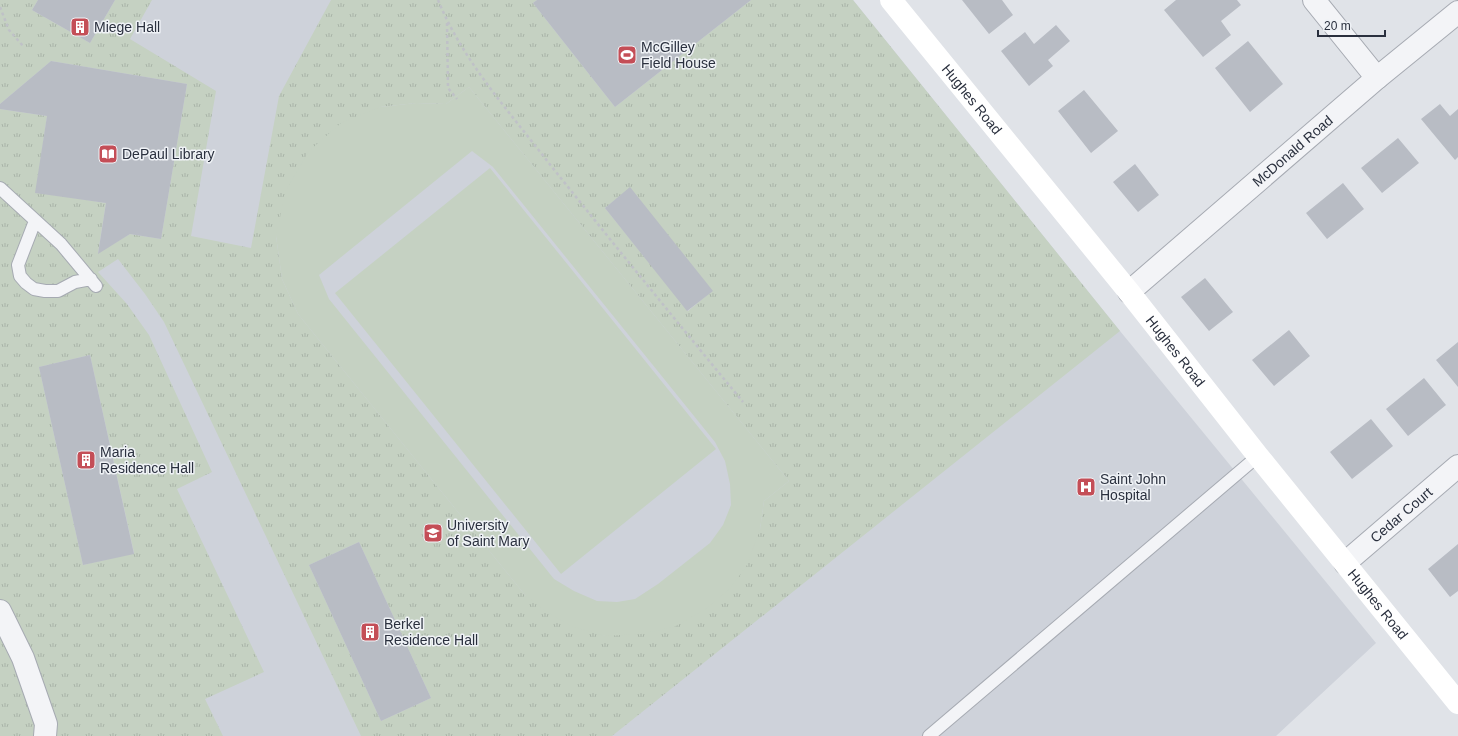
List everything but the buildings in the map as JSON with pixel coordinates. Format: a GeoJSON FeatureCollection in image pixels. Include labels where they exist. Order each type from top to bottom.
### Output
{"type":"FeatureCollection","features":[{"type":"Feature","properties":{"kind":"street","name":"Hughes Road"},"geometry":{"type":"LineString","coordinates":[[891,0],[1458,703]]}},
{"type":"Feature","properties":{"kind":"street"},"geometry":{"type":"LineString","coordinates":[[1314,0],[1378,78]]}},
{"type":"Feature","properties":{"kind":"street","name":"McDonald Road"},"geometry":{"type":"LineString","coordinates":[[1128,292],[1378,78],[1458,12]]}},
{"type":"Feature","properties":{"kind":"street","name":"Cedar Court"},"geometry":{"type":"LineString","coordinates":[[1344,563],[1458,466]]}},
{"type":"Feature","properties":{"kind":"street"},"geometry":{"type":"LineString","coordinates":[[0,611],[23,658],[46,724],[45,736]]}},
{"type":"Feature","properties":{"kind":"lane"},"geometry":{"type":"LineString","coordinates":[[0,188],[62,244],[93,283],[75,282],[58,291],[34,289],[26,283],[20,276],[18,265],[35,221]]}},
{"type":"Feature","properties":{"kind":"lane"},"geometry":{"type":"LineString","coordinates":[[929,736],[1258,456]]}},
{"type":"Feature","properties":{"kind":"path"},"geometry":{"type":"LineString","coordinates":[[438,0],[447,22],[470,62],[500,102],[743,402]]}},
{"type":"Feature","properties":{"kind":"path"},"geometry":{"type":"LineString","coordinates":[[0,7],[9,30],[22,46]]}},
{"type":"Feature","properties":{"kind":"path"},"geometry":{"type":"LineString","coordinates":[[447,22],[448,88],[457,99]]}},
{"type":"Feature","properties":{"kind":"shaded area","name":"University of Saint Mary"},"geometry":{"type":"Polygon","coordinates":[[[0,0],[853,0],[1120,331],[1376,643],[1276,736],[0,736],[0,0]]]}},
{"type":"Feature","properties":{"kind":"green space","name":"University of Saint Mary"},"geometry":{"type":"Polygon","coordinates":[[[0,0],[38,0],[32,10],[90,43],[115,0],[152,0],[130,39],[216,91],[191,236],[251,248],[279,96],[331,0],[537,0],[533,3],[615,107],[751,0],[853,0],[1120,331],[612,736],[361,736],[164,322],[118,259],[98,272],[127,304],[149,335],[212,472],[177,489],[264,672],[205,699],[223,736],[0,736],[0,109],[47,116],[36,192],[106,203],[98,253],[130,234],[161,239],[187,84],[51,61],[0,104],[0,0]],[[469,87],[446,104],[416,103],[380,107],[276,236],[282,279],[298,314],[525,595],[605,636],[760,529],[764,501],[789,481],[469,87]],[[630,188],[605,208],[688,311],[712,291],[630,188]],[[90,355],[39,367],[83,565],[134,553],[90,355]],[[359,542],[309,565],[381,721],[431,698],[359,542]]]}},
{"type":"Feature","properties":{"kind":"green space"},"geometry":{"type":"Polygon","coordinates":[[[469,87],[789,481],[764,501],[760,529],[747,565],[730,589],[704,610],[674,627],[641,634],[605,636],[571,626],[547,612],[525,595],[298,314],[282,279],[276,236],[286,190],[309,151],[341,123],[380,107],[416,103],[446,104],[469,87]],[[472,151],[319,275],[329,299],[554,579],[574,591],[597,601],[617,602],[635,599],[658,584],[710,543],[723,525],[731,505],[730,484],[725,461],[715,442],[493,167],[472,151]]]}},
{"type":"Feature","properties":{"kind":"green space"},"geometry":{"type":"Polygon","coordinates":[[[490,168],[716,449],[561,574],[335,293],[490,168]]]}},
{"type":"Feature","properties":{"kind":"place","name":"Miege Hall"},"geometry":{"type":"Point","coordinates":[80,27]}},
{"type":"Feature","properties":{"kind":"place","name":"McGilley Field House"},"geometry":{"type":"Point","coordinates":[627,55]}},
{"type":"Feature","properties":{"kind":"place","name":"DePaul Library"},"geometry":{"type":"Point","coordinates":[108,154]}},
{"type":"Feature","properties":{"kind":"place","name":"Maria Residence Hall"},"geometry":{"type":"Point","coordinates":[86,460]}},
{"type":"Feature","properties":{"kind":"place","name":"Saint John Hospital"},"geometry":{"type":"Point","coordinates":[1086,487]}},
{"type":"Feature","properties":{"kind":"place","name":"University of Saint Mary"},"geometry":{"type":"Point","coordinates":[433,533]}},
{"type":"Feature","properties":{"kind":"place","name":"Berkel Residence Hall"},"geometry":{"type":"Point","coordinates":[370,632]}}]}
